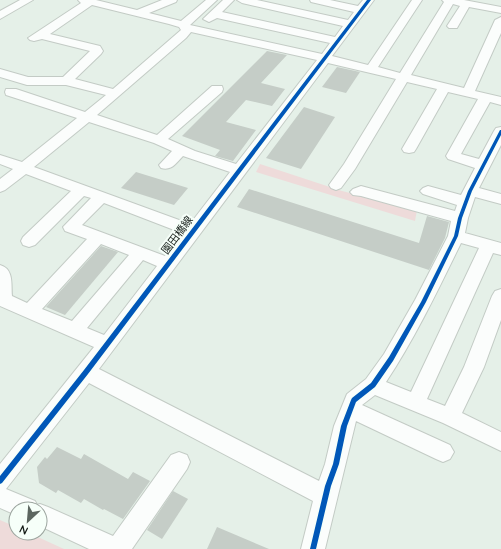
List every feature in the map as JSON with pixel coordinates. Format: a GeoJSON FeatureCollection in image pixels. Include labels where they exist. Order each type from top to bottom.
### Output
{"type":"FeatureCollection","features":[{"type":"Feature","properties":{"kind":"street"},"geometry":{"type":"LineString","coordinates":[[0,16],[28,0]]}},
{"type":"Feature","properties":{"kind":"street"},"geometry":{"type":"LineString","coordinates":[[110,6],[121,0]]}},
{"type":"Feature","properties":{"kind":"street"},"geometry":{"type":"LineString","coordinates":[[139,13],[172,0]]}},
{"type":"Feature","properties":{"kind":"street"},"geometry":{"type":"LineString","coordinates":[[0,187],[87,117],[185,34],[212,0]]}},
{"type":"Feature","properties":{"kind":"street"},"geometry":{"type":"LineString","coordinates":[[189,28],[215,14],[229,0]]}},
{"type":"Feature","properties":{"kind":"street"},"geometry":{"type":"LineString","coordinates":[[242,0],[350,24]]}},
{"type":"Feature","properties":{"kind":"street"},"geometry":{"type":"LineString","coordinates":[[315,0],[365,5]]}},
{"type":"Feature","properties":{"kind":"street"},"geometry":{"type":"LineString","coordinates":[[370,69],[417,0]]}},
{"type":"Feature","properties":{"kind":"street"},"geometry":{"type":"LineString","coordinates":[[336,185],[350,166],[404,77],[448,0],[501,10]]}},
{"type":"Feature","properties":{"kind":"street"},"geometry":{"type":"LineString","coordinates":[[66,81],[97,52],[96,49],[36,38],[87,1],[139,13],[189,28],[501,100]]}},
{"type":"Feature","properties":{"kind":"street"},"geometry":{"type":"LineString","coordinates":[[453,26],[465,2]]}},
{"type":"Feature","properties":{"kind":"street","name":"園田橋線"},"geometry":{"type":"LineString","coordinates":[[0,481],[86,372],[365,5]]}},
{"type":"Feature","properties":{"kind":"street"},"geometry":{"type":"LineString","coordinates":[[215,14],[337,41]]}},
{"type":"Feature","properties":{"kind":"street"},"geometry":{"type":"LineString","coordinates":[[468,92],[501,20]]}},
{"type":"Feature","properties":{"kind":"street"},"geometry":{"type":"LineString","coordinates":[[0,73],[27,81],[66,81],[115,93]]}},
{"type":"Feature","properties":{"kind":"street"},"geometry":{"type":"LineString","coordinates":[[6,96],[27,81]]}},
{"type":"Feature","properties":{"kind":"street"},"geometry":{"type":"LineString","coordinates":[[409,150],[445,87]]}},
{"type":"Feature","properties":{"kind":"street"},"geometry":{"type":"LineString","coordinates":[[159,140],[216,88]]}},
{"type":"Feature","properties":{"kind":"street"},"geometry":{"type":"LineString","coordinates":[[6,96],[87,117],[159,140],[181,150],[240,170]]}},
{"type":"Feature","properties":{"kind":"street"},"geometry":{"type":"LineString","coordinates":[[482,165],[453,156],[486,97]]}},
{"type":"Feature","properties":{"kind":"street"},"geometry":{"type":"LineString","coordinates":[[313,549],[326,496],[336,464],[344,426],[354,400],[373,385],[391,359],[423,302],[456,236],[465,203],[482,165],[501,131]]}},
{"type":"Feature","properties":{"kind":"street"},"geometry":{"type":"LineString","coordinates":[[166,165],[181,150]]}},
{"type":"Feature","properties":{"kind":"street"},"geometry":{"type":"LineString","coordinates":[[0,158],[100,198],[192,232]]}},
{"type":"Feature","properties":{"kind":"street"},"geometry":{"type":"LineString","coordinates":[[29,241],[81,190]]}},
{"type":"Feature","properties":{"kind":"street"},"geometry":{"type":"LineString","coordinates":[[358,192],[361,191],[465,203],[501,199]]}},
{"type":"Feature","properties":{"kind":"street"},"geometry":{"type":"LineString","coordinates":[[428,191],[465,203]]}},
{"type":"Feature","properties":{"kind":"street"},"geometry":{"type":"LineString","coordinates":[[100,198],[71,227],[168,264]]}},
{"type":"Feature","properties":{"kind":"street"},"geometry":{"type":"LineString","coordinates":[[416,402],[495,247],[456,236]]}},
{"type":"Feature","properties":{"kind":"street"},"geometry":{"type":"LineString","coordinates":[[30,311],[97,238]]}},
{"type":"Feature","properties":{"kind":"street"},"geometry":{"type":"LineString","coordinates":[[75,330],[140,253]]}},
{"type":"Feature","properties":{"kind":"street"},"geometry":{"type":"LineString","coordinates":[[0,272],[2,274],[3,298],[5,301],[107,344]]}},
{"type":"Feature","properties":{"kind":"street"},"geometry":{"type":"LineString","coordinates":[[450,417],[474,367],[501,296]]}},
{"type":"Feature","properties":{"kind":"street"},"geometry":{"type":"LineString","coordinates":[[86,372],[326,496]]}},
{"type":"Feature","properties":{"kind":"street"},"geometry":{"type":"LineString","coordinates":[[373,385],[450,417],[501,442]]}},
{"type":"Feature","properties":{"kind":"street"},"geometry":{"type":"LineString","coordinates":[[350,409],[443,452]]}},
{"type":"Feature","properties":{"kind":"street"},"geometry":{"type":"LineString","coordinates":[[48,519],[116,549],[179,462]]}},
{"type":"Feature","properties":{"kind":"shaded area"},"geometry":{"type":"Polygon","coordinates":[[[260,164],[342,191],[417,210],[415,221],[256,172],[260,164]]]}},
{"type":"Feature","properties":{"kind":"shaded area"},"geometry":{"type":"Polygon","coordinates":[[[0,520],[8,524],[8,541],[46,541],[64,549],[0,549],[0,520]]]}},
{"type":"Feature","properties":{"kind":"building"},"geometry":{"type":"Polygon","coordinates":[[[267,51],[287,55],[261,83],[285,89],[272,106],[246,100],[226,122],[256,130],[233,161],[215,156],[220,150],[182,136],[267,51]]]}},
{"type":"Feature","properties":{"kind":"building"},"geometry":{"type":"Polygon","coordinates":[[[337,67],[360,72],[346,93],[322,87],[337,67]]]}},
{"type":"Feature","properties":{"kind":"building"},"geometry":{"type":"Polygon","coordinates":[[[304,107],[335,117],[301,169],[266,158],[304,107]]]}},
{"type":"Feature","properties":{"kind":"building"},"geometry":{"type":"Polygon","coordinates":[[[136,172],[188,188],[174,205],[121,188],[136,172]]]}},
{"type":"Feature","properties":{"kind":"building"},"geometry":{"type":"Polygon","coordinates":[[[249,189],[419,243],[427,216],[449,222],[445,238],[429,270],[237,207],[249,189]]]}},
{"type":"Feature","properties":{"kind":"building"},"geometry":{"type":"Polygon","coordinates":[[[101,246],[118,252],[65,315],[46,307],[101,246]]]}},
{"type":"Feature","properties":{"kind":"building"},"geometry":{"type":"Polygon","coordinates":[[[57,447],[81,459],[84,454],[128,479],[133,472],[150,481],[123,519],[84,499],[81,503],[58,490],[56,493],[39,483],[37,467],[45,457],[47,459],[57,447]]]}},
{"type":"Feature","properties":{"kind":"building"},"geometry":{"type":"Polygon","coordinates":[[[173,491],[188,499],[162,539],[147,530],[173,491]]]}},
{"type":"Feature","properties":{"kind":"building"},"geometry":{"type":"Polygon","coordinates":[[[217,527],[269,549],[207,549],[217,527]]]}},
{"type":"Feature","properties":{"kind":"cycle path"},"geometry":{"type":"LineString","coordinates":[[0,481],[86,372],[369,0]]}},
{"type":"Feature","properties":{"kind":"cycle path"},"geometry":{"type":"LineString","coordinates":[[313,549],[328,486],[336,464],[344,426],[354,400],[373,385],[391,359],[423,302],[456,236],[460,218],[470,191],[501,131]]}}]}
